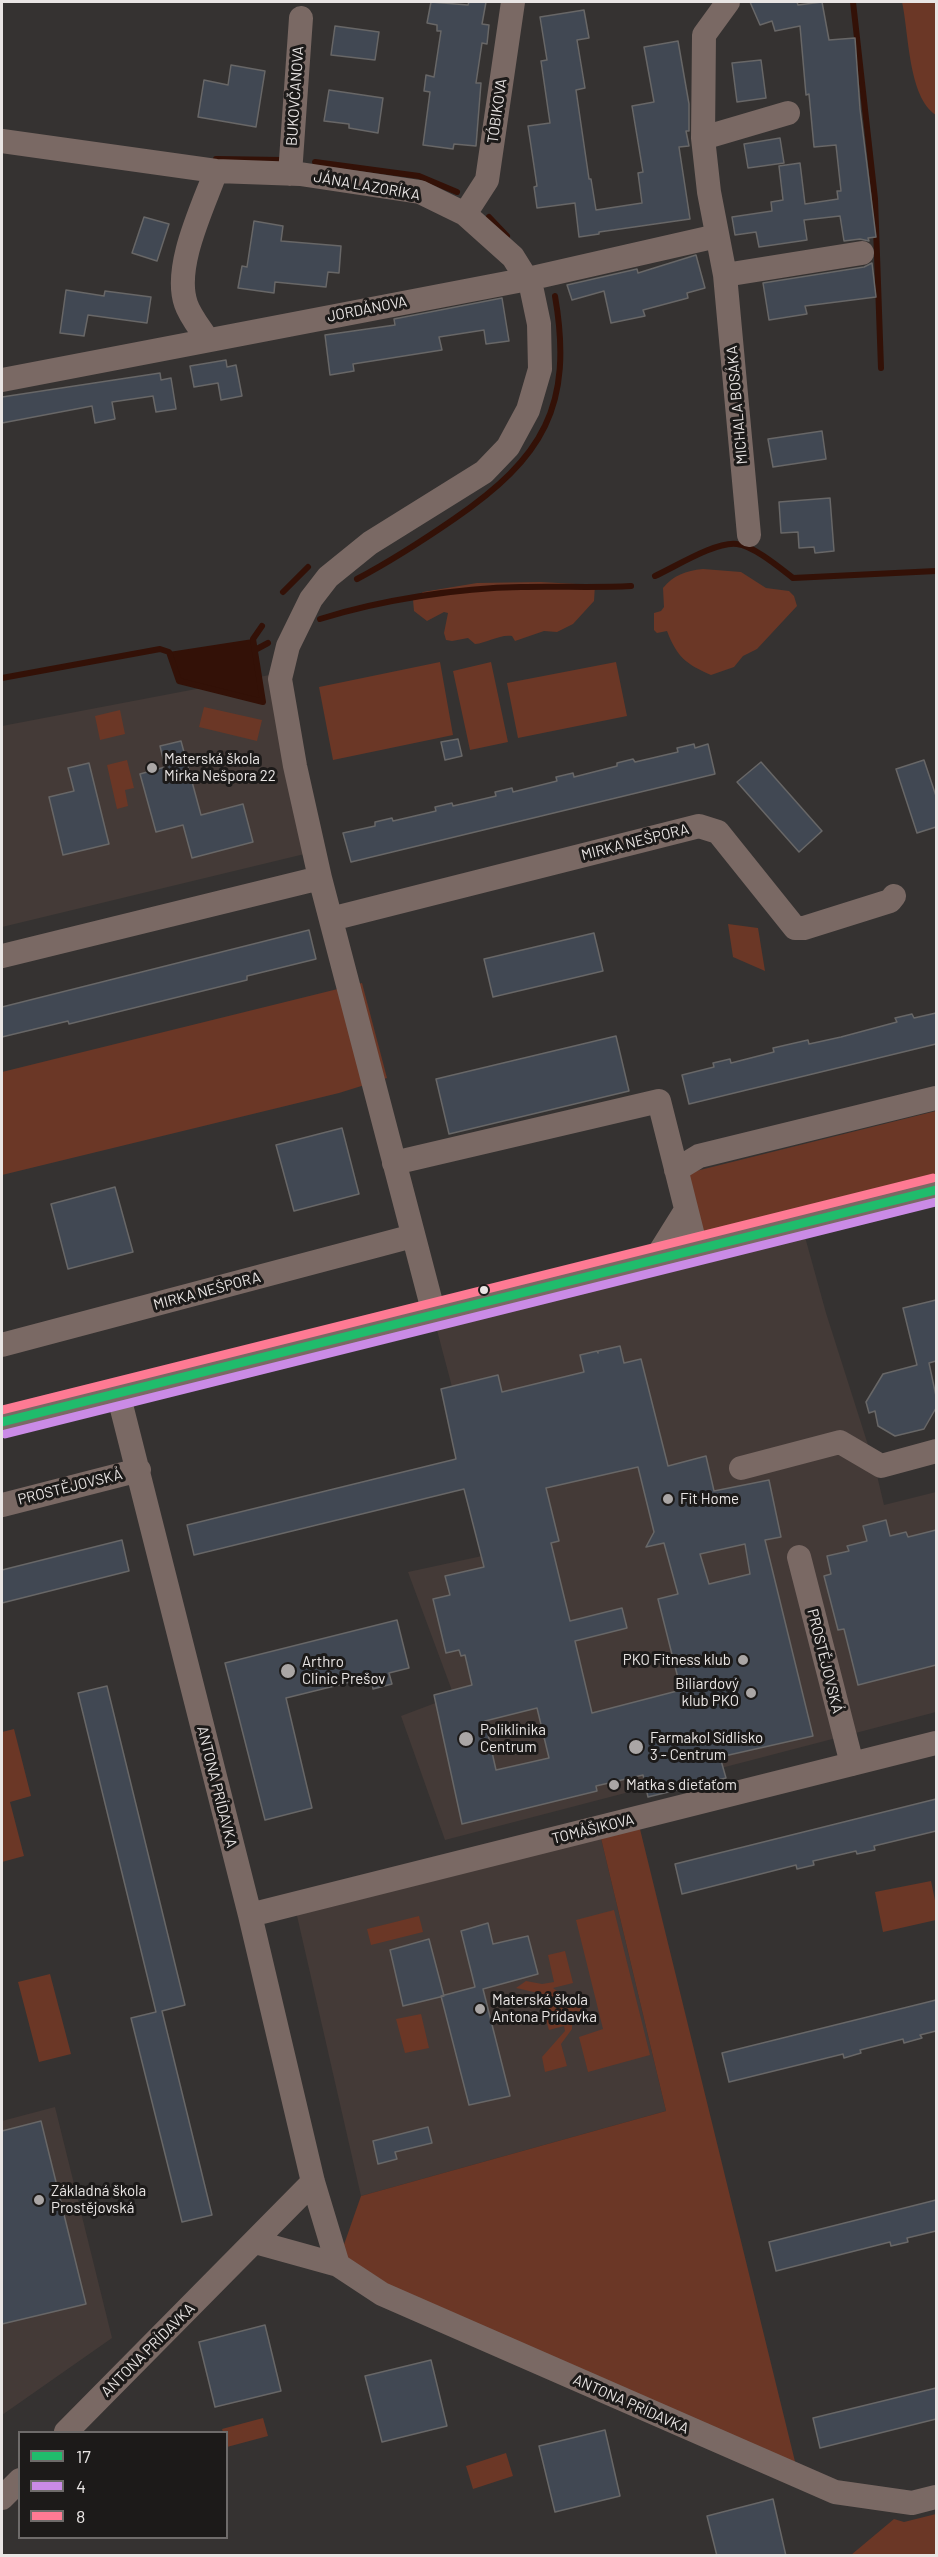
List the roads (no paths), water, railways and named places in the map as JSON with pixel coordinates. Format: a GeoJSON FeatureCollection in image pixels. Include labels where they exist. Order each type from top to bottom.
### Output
{"type":"FeatureCollection","features":[{"type":"Feature","properties":{"kind":"street","name":"TÓBIKOVA"},"geometry":{"type":"LineString","coordinates":[[465,214],[488,180],[513,2]]}},
{"type":"Feature","properties":{"kind":"street","name":"MICHALA BOSÁKA"},"geometry":{"type":"LineString","coordinates":[[728,2],[704,35],[703,138],[725,275],[748,535]]}},
{"type":"Feature","properties":{"kind":"street","name":"BUKOVČANOVA"},"geometry":{"type":"LineString","coordinates":[[290,174],[301,18]]}},
{"type":"Feature","properties":{"kind":"street"},"geometry":{"type":"LineString","coordinates":[[703,138],[788,113]]}},
{"type":"Feature","properties":{"kind":"street","name":"JÁNA LAZORÍKA"},"geometry":{"type":"LineString","coordinates":[[2,141],[216,171],[290,174],[420,192],[465,214],[513,256],[528,279],[539,324],[540,369],[528,410],[508,447],[484,472],[370,543],[328,577],[311,599],[288,646],[280,680],[295,766],[320,878]]}},
{"type":"Feature","properties":{"kind":"street"},"geometry":{"type":"LineString","coordinates":[[207,339],[186,306],[183,292],[184,265],[216,171]]}},
{"type":"Feature","properties":{"kind":"street"},"geometry":{"type":"LineString","coordinates":[[528,279],[717,236]]}},
{"type":"Feature","properties":{"kind":"street"},"geometry":{"type":"LineString","coordinates":[[725,275],[862,253]]}},
{"type":"Feature","properties":{"kind":"street","name":"JORDÁNOVA"},"geometry":{"type":"LineString","coordinates":[[2,380],[528,279]]}},
{"type":"Feature","properties":{"kind":"street","name":"MIRKA NEŠPORA"},"geometry":{"type":"LineString","coordinates":[[331,919],[699,826],[718,832],[795,928],[890,901],[894,896]]}},
{"type":"Feature","properties":{"kind":"street"},"geometry":{"type":"LineString","coordinates":[[2,956],[320,878],[434,1314]]}},
{"type":"Feature","properties":{"kind":"street"},"geometry":{"type":"LineString","coordinates":[[676,1170],[699,1156],[936,1098]]}},
{"type":"Feature","properties":{"kind":"street"},"geometry":{"type":"LineString","coordinates":[[394,1163],[659,1101],[696,1248]]}},
{"type":"Feature","properties":{"kind":"street"},"geometry":{"type":"LineString","coordinates":[[2,1422],[936,1190]]}},
{"type":"Feature","properties":{"kind":"street"},"geometry":{"type":"LineString","coordinates":[[656,1258],[686,1210]]}},
{"type":"Feature","properties":{"kind":"street","name":"MIRKA NEŠPORA"},"geometry":{"type":"LineString","coordinates":[[2,1345],[413,1236]]}},
{"type":"Feature","properties":{"kind":"street","name":"ANTONA PRÍDAVKA"},"geometry":{"type":"LineString","coordinates":[[118,1393],[250,1915],[313,2182],[338,2265]]}},
{"type":"Feature","properties":{"kind":"street"},"geometry":{"type":"LineString","coordinates":[[741,1468],[840,1442],[881,1466],[936,1451]]}},
{"type":"Feature","properties":{"kind":"street","name":"PROSTĚJOVSKÁ"},"geometry":{"type":"LineString","coordinates":[[2,1505],[139,1470]]}},
{"type":"Feature","properties":{"kind":"street","name":"PROSTĚJOVSKÁ"},"geometry":{"type":"LineString","coordinates":[[799,1557],[852,1764]]}},
{"type":"Feature","properties":{"kind":"street","name":"TOMÁŠIKOVA"},"geometry":{"type":"LineString","coordinates":[[250,1915],[936,1743]]}},
{"type":"Feature","properties":{"kind":"street","name":"ANTONA PRÍDAVKA"},"geometry":{"type":"LineString","coordinates":[[68,2431],[313,2182]]}},
{"type":"Feature","properties":{"kind":"street","name":"ANTONA PRÍDAVKA"},"geometry":{"type":"LineString","coordinates":[[255,2242],[338,2265],[382,2294],[836,2492],[912,2503],[936,2497]]}},
{"type":"Feature","properties":{"kind":"street"},"geometry":{"type":"LineString","coordinates":[[2,2498],[18,2482]]}},
{"type":"Feature","properties":{"kind":"waterway"},"geometry":{"type":"LineString","coordinates":[[853,2],[875,199],[881,368]]}},
{"type":"Feature","properties":{"kind":"waterway"},"geometry":{"type":"LineString","coordinates":[[216,159],[281,160]]}},
{"type":"Feature","properties":{"kind":"waterway"},"geometry":{"type":"LineString","coordinates":[[315,162],[419,176],[457,192]]}},
{"type":"Feature","properties":{"kind":"waterway"},"geometry":{"type":"LineString","coordinates":[[489,217],[507,236]]}},
{"type":"Feature","properties":{"kind":"waterway"},"geometry":{"type":"LineString","coordinates":[[357,579],[454,519],[510,474],[530,451],[545,426],[555,399],[560,369],[560,335],[555,296]]}},
{"type":"Feature","properties":{"kind":"waterway"},"geometry":{"type":"LineString","coordinates":[[655,576],[707,550],[728,544],[737,544],[751,549],[793,578],[936,571]]}},
{"type":"Feature","properties":{"kind":"waterway"},"geometry":{"type":"LineString","coordinates":[[283,592],[308,567]]}},
{"type":"Feature","properties":{"kind":"waterway"},"geometry":{"type":"LineString","coordinates":[[320,619],[368,606],[419,596],[471,590],[631,586]]}},
{"type":"Feature","properties":{"kind":"waterway"},"geometry":{"type":"LineString","coordinates":[[2,678],[160,649],[169,652],[179,681],[263,702],[253,639],[262,626]]}},
{"type":"Feature","properties":{"kind":"waterway"},"geometry":{"type":"LineString","coordinates":[[255,650],[268,643]]}},
{"type":"Feature","properties":{"kind":"place","name":"Materská škola Mirka Nešpora 22"},"geometry":{"type":"Point","coordinates":[152,768]}},
{"type":"Feature","properties":{"kind":"place","name":"Fit Home"},"geometry":{"type":"Point","coordinates":[668,1499]}},
{"type":"Feature","properties":{"kind":"place","name":"PKO Fitness klub"},"geometry":{"type":"Point","coordinates":[743,1660]}},
{"type":"Feature","properties":{"kind":"place","name":"Arthro Clinic Prešov"},"geometry":{"type":"Point","coordinates":[288,1671]}},
{"type":"Feature","properties":{"kind":"place","name":"Biliardový klub PKO"},"geometry":{"type":"Point","coordinates":[751,1693]}},
{"type":"Feature","properties":{"kind":"place","name":"Poliklinika Centrum"},"geometry":{"type":"Point","coordinates":[466,1739]}},
{"type":"Feature","properties":{"kind":"place","name":"Farmakol Sídlisko 3 - Centrum"},"geometry":{"type":"Point","coordinates":[636,1747]}},
{"type":"Feature","properties":{"kind":"place","name":"Matka s dieťaťom"},"geometry":{"type":"Point","coordinates":[614,1785]}},
{"type":"Feature","properties":{"kind":"place","name":"Materská škola Antona Prídavka"},"geometry":{"type":"Point","coordinates":[480,2009]}},
{"type":"Feature","properties":{"kind":"place","name":"Základná škola Prostějovská"},"geometry":{"type":"Point","coordinates":[39,2200]}}]}
